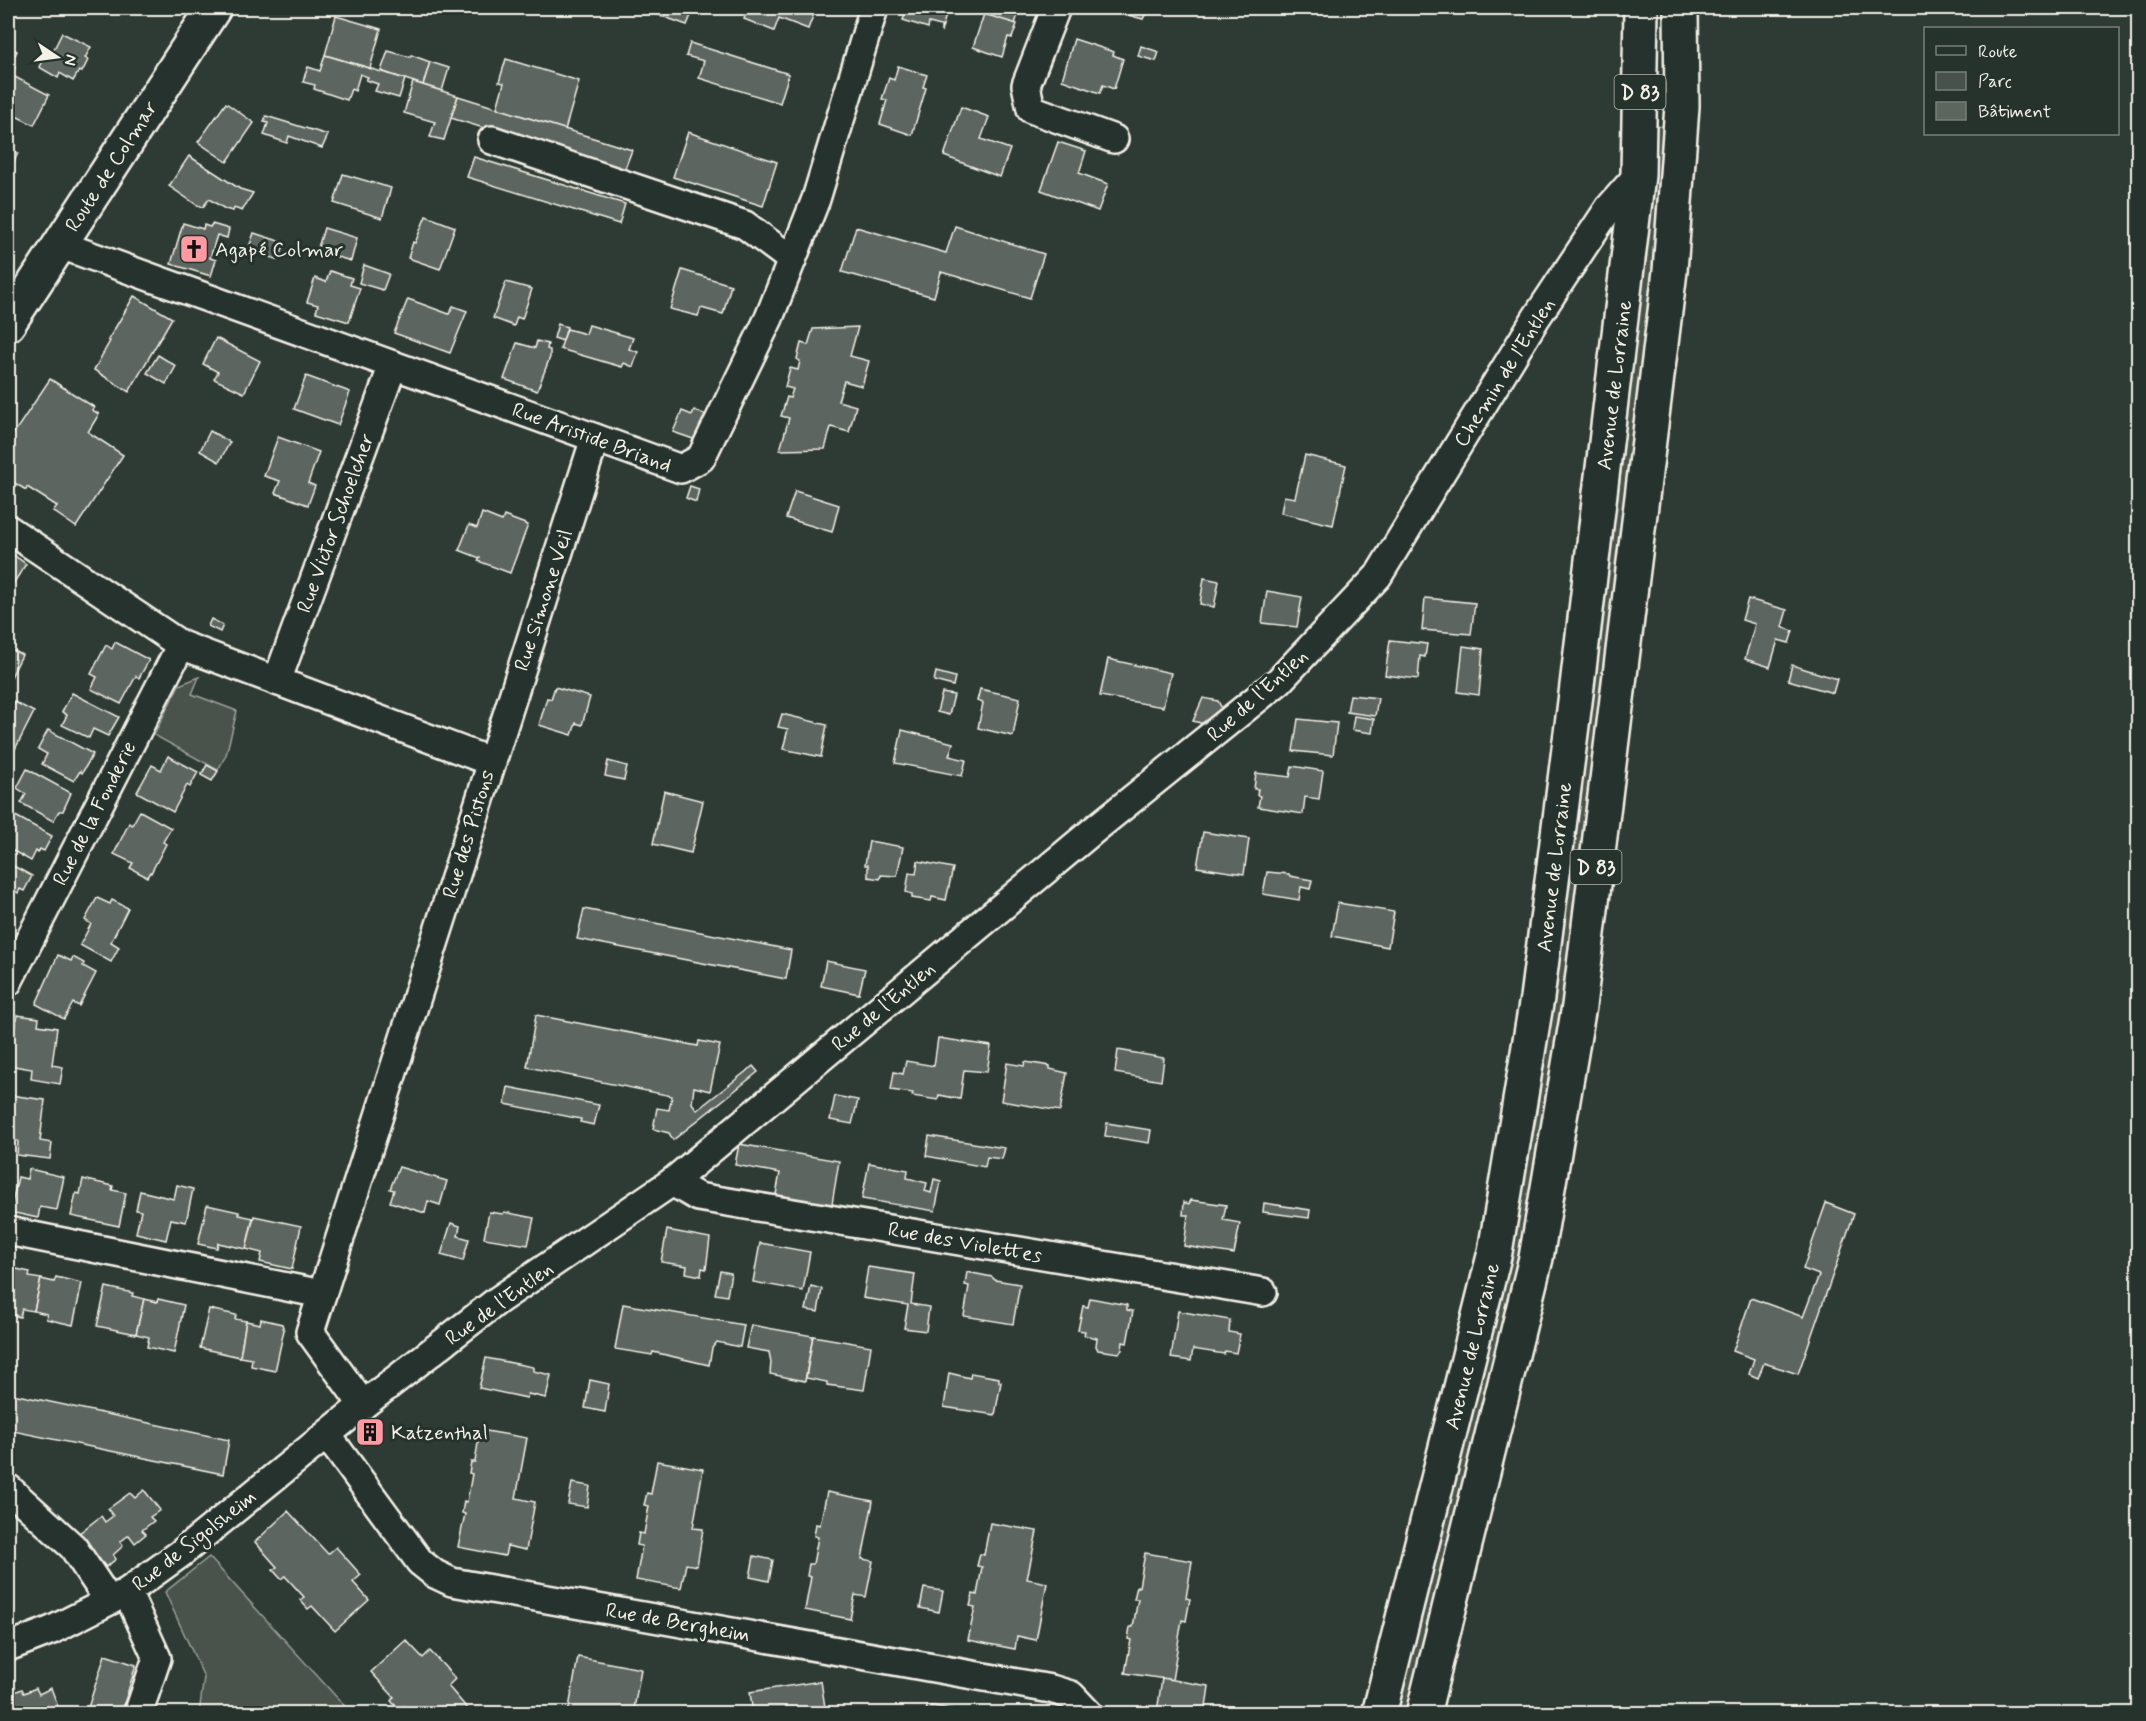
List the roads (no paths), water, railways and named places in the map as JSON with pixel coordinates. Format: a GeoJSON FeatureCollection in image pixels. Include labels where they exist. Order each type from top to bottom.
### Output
{"type":"FeatureCollection","features":[{"type":"Feature","properties":{"kind":"main road","name":"Route de Colmar"},"geometry":{"type":"LineString","coordinates":[[8,324],[214,8]]}},
{"type":"Feature","properties":{"kind":"main road","name":"Avenue de Lorraine"},"geometry":{"type":"LineString","coordinates":[[1379,1713],[1492,1263],[1542,963],[1604,469],[1638,175],[1641,8]]}},
{"type":"Feature","properties":{"kind":"main road","name":"Avenue de Lorraine"},"geometry":{"type":"LineString","coordinates":[[1423,1713],[1536,1258],[1579,1006],[1670,270],[1682,106],[1682,8]]}},
{"type":"Feature","properties":{"kind":"street","name":"Rue Aristide Briand"},"geometry":{"type":"LineString","coordinates":[[61,245],[681,469],[701,459],[769,318],[816,199],[874,8]]}},
{"type":"Feature","properties":{"kind":"street"},"geometry":{"type":"LineString","coordinates":[[1056,8],[1026,85],[1031,108],[1114,139]]}},
{"type":"Feature","properties":{"kind":"street"},"geometry":{"type":"LineString","coordinates":[[492,140],[745,225],[792,260]]}},
{"type":"Feature","properties":{"kind":"street","name":"Chemin de l'Entlen"},"geometry":{"type":"LineString","coordinates":[[1378,576],[1540,312],[1609,208],[1638,175]]}},
{"type":"Feature","properties":{"kind":"street","name":"Rue Victor Schoelcher"},"geometry":{"type":"LineString","coordinates":[[277,681],[393,365]]}},
{"type":"Feature","properties":{"kind":"street","name":"Rue Simone Veil"},"geometry":{"type":"LineString","coordinates":[[492,762],[595,438]]}},
{"type":"Feature","properties":{"kind":"street","name":"Rue des Pistons"},"geometry":{"type":"LineString","coordinates":[[8,529],[181,645],[492,762],[310,1332],[363,1405]]}},
{"type":"Feature","properties":{"kind":"street","name":"Rue de l'Entlen"},"geometry":{"type":"LineString","coordinates":[[363,1405],[497,1301],[672,1182],[1052,864],[1279,681],[1378,576]]}},
{"type":"Feature","properties":{"kind":"street","name":"Rue de la Fonderie"},"geometry":{"type":"LineString","coordinates":[[8,982],[181,645]]}},
{"type":"Feature","properties":{"kind":"street","name":"Rue des Violettes"},"geometry":{"type":"LineString","coordinates":[[672,1182],[698,1197],[1263,1292]]}},
{"type":"Feature","properties":{"kind":"street"},"geometry":{"type":"LineString","coordinates":[[8,1231],[322,1294]]}},
{"type":"Feature","properties":{"kind":"street","name":"Rue de Sigolsheim"},"geometry":{"type":"LineString","coordinates":[[8,1647],[52,1630],[118,1597],[180,1554],[363,1405]]}},
{"type":"Feature","properties":{"kind":"street","name":"Rue de Bergheim"},"geometry":{"type":"LineString","coordinates":[[327,1435],[420,1562],[435,1574],[452,1582],[1051,1689],[1071,1695],[1089,1713]]}},
{"type":"Feature","properties":{"kind":"street"},"geometry":{"type":"LineString","coordinates":[[8,1488],[73,1547],[118,1597],[157,1658],[138,1713]]}},
{"type":"Feature","properties":{"kind":"place","name":"Agapé Colmar"},"geometry":{"type":"Point","coordinates":[194,249]}},
{"type":"Feature","properties":{"kind":"place","name":"Katzenthal"},"geometry":{"type":"Point","coordinates":[370,1432]}}]}
